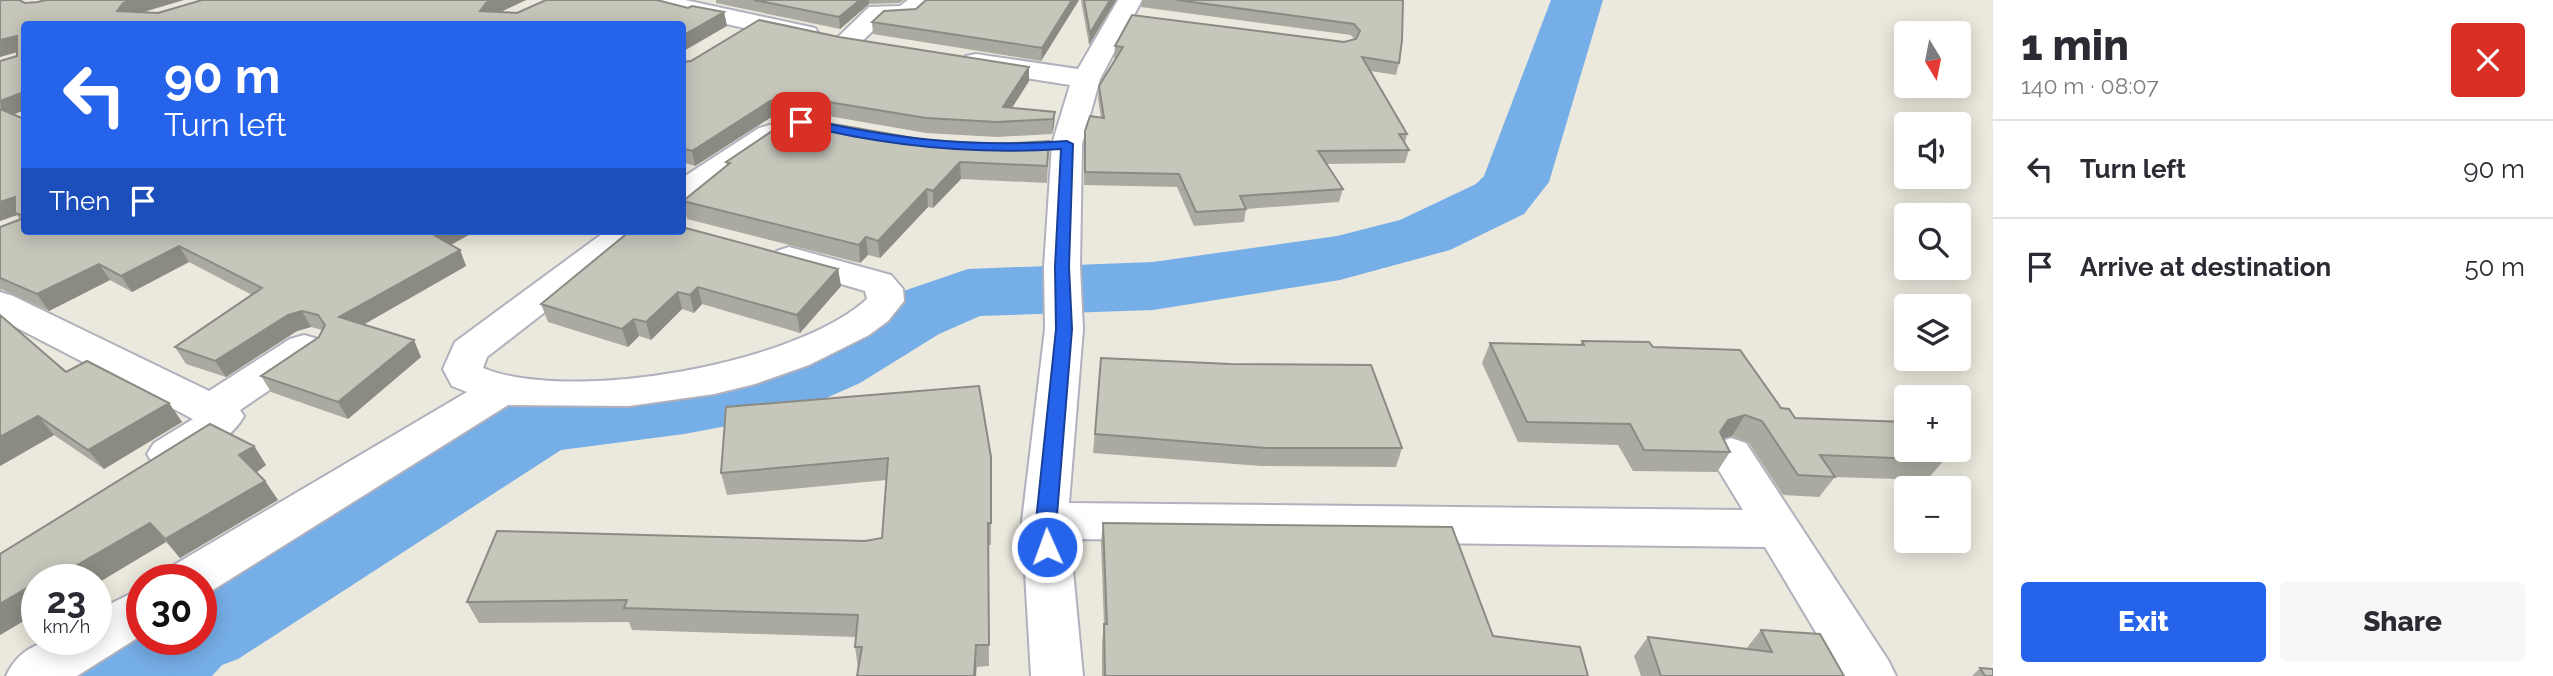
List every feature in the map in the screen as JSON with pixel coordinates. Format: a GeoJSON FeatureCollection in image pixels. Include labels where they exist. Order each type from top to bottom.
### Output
{"type":"FeatureCollection","features":[{"type":"Feature","properties":{"kind":"street"},"geometry":{"type":"LineString","coordinates":[[651,0],[698,4],[757,23],[883,47]]}},
{"type":"Feature","properties":{"kind":"street"},"geometry":{"type":"LineString","coordinates":[[847,41],[877,12],[906,14],[923,0]]}},
{"type":"Feature","properties":{"kind":"street"},"geometry":{"type":"LineString","coordinates":[[1057,676],[1045,521],[1064,329],[1055,146],[1086,79],[1134,11]]}},
{"type":"Feature","properties":{"kind":"street"},"geometry":{"type":"LineString","coordinates":[[725,42],[757,23]]}},
{"type":"Feature","properties":{"kind":"street"},"geometry":{"type":"LineString","coordinates":[[944,57],[1086,79]]}},
{"type":"Feature","properties":{"kind":"street"},"geometry":{"type":"LineString","coordinates":[[686,190],[785,124],[795,122]]}},
{"type":"Feature","properties":{"kind":"street"},"geometry":{"type":"LineString","coordinates":[[623,235],[469,351],[463,369],[467,376],[501,391],[611,395],[715,381],[822,344],[869,318],[886,301],[885,289],[878,283],[761,251]]}},
{"type":"Feature","properties":{"kind":"street"},"geometry":{"type":"LineString","coordinates":[[0,304],[212,408],[223,416],[220,422],[139,472]]}},
{"type":"Feature","properties":{"kind":"street"},"geometry":{"type":"LineString","coordinates":[[212,408],[312,343]]}},
{"type":"Feature","properties":{"kind":"street"},"geometry":{"type":"LineString","coordinates":[[216,564],[501,391]]}},
{"type":"Feature","properties":{"kind":"street"},"geometry":{"type":"LineString","coordinates":[[1731,454],[1870,676]]}},
{"type":"Feature","properties":{"kind":"street"},"geometry":{"type":"LineString","coordinates":[[1045,521],[1778,529]]}},
{"type":"Feature","properties":{"kind":"street"},"geometry":{"type":"LineString","coordinates":[[32,676],[67,655]]}},
{"type":"Feature","properties":{"kind":"building"},"geometry":{"type":"Polygon","coordinates":[[[19,0],[25,3],[45,0],[133,0],[123,3],[117,11],[158,13],[202,0],[492,0],[480,11],[517,13],[546,0],[657,0],[688,8],[692,6],[724,12],[686,34],[686,21],[21,21],[21,93],[0,101],[0,61],[17,56],[17,36],[0,40],[0,1],[19,0]]]}},
{"type":"Feature","properties":{"kind":"building"},"geometry":{"type":"Polygon","coordinates":[[[754,0],[860,0],[839,17],[754,0]]]}},
{"type":"Feature","properties":{"kind":"building"},"geometry":{"type":"Polygon","coordinates":[[[926,0],[1072,0],[1042,48],[872,22],[884,11],[916,9],[926,0]]]}},
{"type":"Feature","properties":{"kind":"building"},"geometry":{"type":"Polygon","coordinates":[[[1084,0],[1110,0],[1090,33],[1084,0]]]}},
{"type":"Feature","properties":{"kind":"building"},"geometry":{"type":"Polygon","coordinates":[[[1177,0],[1403,0],[1399,63],[1362,57],[1407,134],[1399,134],[1409,150],[1318,151],[1343,189],[1240,196],[1246,209],[1196,212],[1179,174],[1085,172],[1085,131],[1090,116],[1104,118],[1099,86],[1123,47],[1115,46],[1132,15],[1344,42],[1356,39],[1360,31],[1354,24],[1177,0]]]}},
{"type":"Feature","properties":{"kind":"building"},"geometry":{"type":"Polygon","coordinates":[[[759,20],[839,37],[1029,67],[1003,107],[1055,112],[1053,119],[997,122],[926,118],[792,96],[770,101],[692,151],[686,149],[686,62],[759,20]]]}},
{"type":"Feature","properties":{"kind":"building"},"geometry":{"type":"Polygon","coordinates":[[[0,109],[21,118],[21,215],[15,213],[15,197],[0,202],[0,109]]]}},
{"type":"Feature","properties":{"kind":"building"},"geometry":{"type":"Polygon","coordinates":[[[793,117],[925,140],[997,144],[1049,141],[1047,166],[960,162],[933,191],[927,189],[878,241],[866,237],[859,245],[686,202],[686,199],[730,163],[726,162],[793,117]]]}},
{"type":"Feature","properties":{"kind":"building"},"geometry":{"type":"Polygon","coordinates":[[[21,219],[21,235],[434,235],[460,250],[339,317],[414,340],[338,402],[261,376],[319,337],[325,325],[318,315],[302,311],[288,315],[215,361],[175,347],[262,288],[179,246],[121,276],[99,264],[37,294],[0,278],[0,227],[21,219]]]}},
{"type":"Feature","properties":{"kind":"building"},"geometry":{"type":"Polygon","coordinates":[[[686,228],[838,269],[797,315],[698,287],[690,295],[678,292],[646,322],[634,319],[622,329],[541,304],[625,235],[686,235],[686,228]]]}},
{"type":"Feature","properties":{"kind":"building"},"geometry":{"type":"Polygon","coordinates":[[[0,315],[66,372],[87,361],[169,403],[88,450],[38,416],[0,437],[0,315]]]}},
{"type":"Feature","properties":{"kind":"building"},"geometry":{"type":"Polygon","coordinates":[[[1582,341],[1649,342],[1653,347],[1740,350],[1781,408],[1789,409],[1795,418],[1894,422],[1894,458],[1820,455],[1835,477],[1798,475],[1762,421],[1745,415],[1728,420],[1720,432],[1730,452],[1644,450],[1630,424],[1527,422],[1490,343],[1584,345],[1582,341]]]}},
{"type":"Feature","properties":{"kind":"building"},"geometry":{"type":"Polygon","coordinates":[[[1101,358],[1230,364],[1371,365],[1402,448],[1266,448],[1095,434],[1101,358]]]}},
{"type":"Feature","properties":{"kind":"building"},"geometry":{"type":"Polygon","coordinates":[[[979,386],[991,457],[991,523],[988,523],[989,645],[976,645],[974,676],[857,676],[862,647],[855,647],[858,615],[624,608],[627,600],[467,602],[497,531],[865,541],[882,538],[888,458],[721,473],[726,407],[979,386]]]}},
{"type":"Feature","properties":{"kind":"building"},"geometry":{"type":"Polygon","coordinates":[[[210,424],[254,446],[239,455],[265,481],[165,539],[150,523],[79,564],[21,564],[21,592],[0,604],[0,554],[210,424]]]}},
{"type":"Feature","properties":{"kind":"building"},"geometry":{"type":"Polygon","coordinates":[[[1103,523],[1452,527],[1493,636],[1580,647],[1588,676],[1105,676],[1104,624],[1107,624],[1103,523]]]}},
{"type":"Feature","properties":{"kind":"building"},"geometry":{"type":"Polygon","coordinates":[[[1761,630],[1820,634],[1844,676],[1661,676],[1648,637],[1772,652],[1761,630]]]}},
{"type":"Feature","properties":{"kind":"building"},"geometry":{"type":"Polygon","coordinates":[[[1980,668],[1993,669],[1993,676],[1985,676],[1980,668]]]}},
{"type":"Feature","properties":{"kind":"waterway"},"geometry":{"type":"LineString","coordinates":[[217,617],[487,451],[542,421],[684,404],[738,394],[794,379],[831,363],[911,316],[968,293],[1153,286],[1340,258],[1425,235],[1500,199],[1515,182],[1577,0]]}},
{"type":"Feature","properties":{"kind":"waterway"},"geometry":{"type":"LineString","coordinates":[[121,676],[155,655]]}},
{"type":"Feature","properties":{"kind":"route"},"geometry":{"type":"LineString","coordinates":[[801,122],[877,139],[941,147],[1018,148],[1067,144],[1062,267],[1064,329],[1045,521],[1047,547]]}}]}
